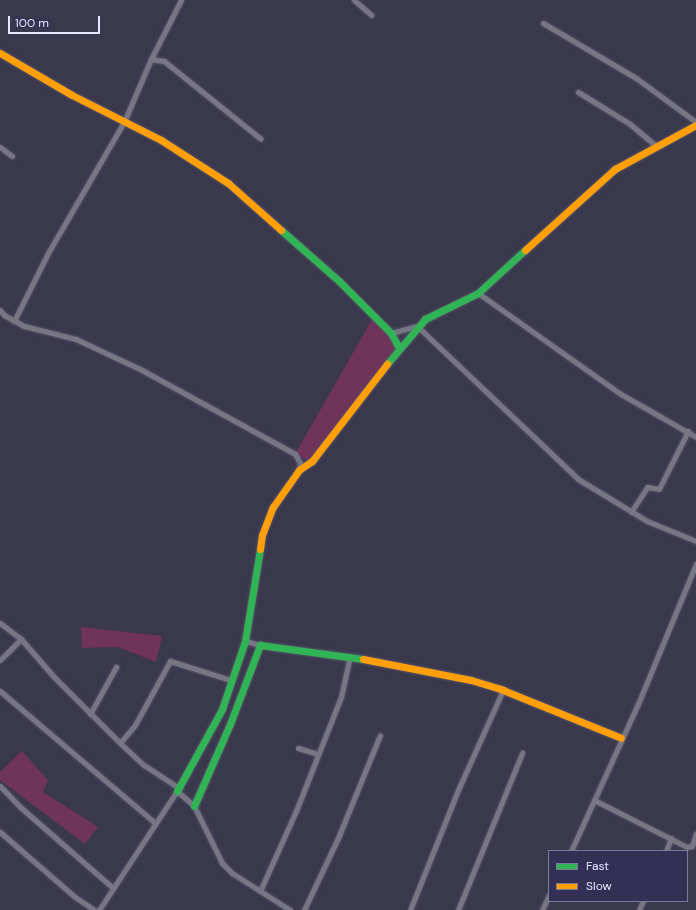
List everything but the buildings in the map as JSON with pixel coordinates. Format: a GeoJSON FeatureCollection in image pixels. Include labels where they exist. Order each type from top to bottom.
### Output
{"type":"FeatureCollection","features":[{"type":"Feature","properties":{"kind":"street"},"geometry":{"type":"LineString","coordinates":[[14,321],[48,253],[124,122],[151,59],[180,0]]}},
{"type":"Feature","properties":{"kind":"street"},"geometry":{"type":"LineString","coordinates":[[354,0],[371,15]]}},
{"type":"Feature","properties":{"kind":"street"},"geometry":{"type":"LineString","coordinates":[[99,910],[178,789],[216,721],[245,641],[262,534],[273,507],[299,470],[312,461],[399,348],[417,326],[425,319],[478,293],[615,169],[696,124],[636,78],[544,23]]}},
{"type":"Feature","properties":{"kind":"street"},"geometry":{"type":"LineString","coordinates":[[0,53],[124,122],[161,140],[228,183],[340,282],[391,333],[399,348]]}},
{"type":"Feature","properties":{"kind":"street"},"geometry":{"type":"LineString","coordinates":[[151,59],[164,60],[261,139]]}},
{"type":"Feature","properties":{"kind":"street"},"geometry":{"type":"LineString","coordinates":[[578,92],[630,124],[657,147]]}},
{"type":"Feature","properties":{"kind":"street"},"geometry":{"type":"LineString","coordinates":[[0,147],[12,156]]}},
{"type":"Feature","properties":{"kind":"street"},"geometry":{"type":"LineString","coordinates":[[478,293],[619,393],[688,431],[696,437]]}},
{"type":"Feature","properties":{"kind":"street"},"geometry":{"type":"LineString","coordinates":[[0,310],[14,321],[42,331],[76,339],[101,350],[298,457],[312,461]]}},
{"type":"Feature","properties":{"kind":"street"},"geometry":{"type":"LineString","coordinates":[[391,333],[417,326]]}},
{"type":"Feature","properties":{"kind":"street"},"geometry":{"type":"LineString","coordinates":[[417,326],[578,479],[647,521],[696,541]]}},
{"type":"Feature","properties":{"kind":"street"},"geometry":{"type":"LineString","coordinates":[[631,512],[647,487],[659,489],[688,431]]}},
{"type":"Feature","properties":{"kind":"street"},"geometry":{"type":"LineString","coordinates":[[298,457],[299,470]]}},
{"type":"Feature","properties":{"kind":"street"},"geometry":{"type":"LineString","coordinates":[[571,850],[621,738],[638,704],[696,564]]}},
{"type":"Feature","properties":{"kind":"street"},"geometry":{"type":"LineString","coordinates":[[0,623],[21,639],[90,714],[120,743],[144,765],[178,789],[194,806],[222,863],[260,891],[290,910]]}},
{"type":"Feature","properties":{"kind":"street"},"geometry":{"type":"LineString","coordinates":[[0,660],[21,639]]}},
{"type":"Feature","properties":{"kind":"street"},"geometry":{"type":"LineString","coordinates":[[245,641],[260,645],[350,656],[471,680],[503,690],[621,738]]}},
{"type":"Feature","properties":{"kind":"street"},"geometry":{"type":"LineString","coordinates":[[194,806],[230,724],[260,645]]}},
{"type":"Feature","properties":{"kind":"street"},"geometry":{"type":"LineString","coordinates":[[260,891],[296,811],[341,697],[350,656]]}},
{"type":"Feature","properties":{"kind":"street"},"geometry":{"type":"LineString","coordinates":[[120,743],[135,725],[170,661],[231,680]]}},
{"type":"Feature","properties":{"kind":"street"},"geometry":{"type":"LineString","coordinates":[[90,714],[116,667]]}},
{"type":"Feature","properties":{"kind":"street"},"geometry":{"type":"LineString","coordinates":[[410,910],[458,790],[503,690]]}},
{"type":"Feature","properties":{"kind":"street"},"geometry":{"type":"LineString","coordinates":[[0,691],[156,823]]}},
{"type":"Feature","properties":{"kind":"street"},"geometry":{"type":"LineString","coordinates":[[304,910],[338,838],[380,735]]}},
{"type":"Feature","properties":{"kind":"street"},"geometry":{"type":"LineString","coordinates":[[298,748],[318,754]]}},
{"type":"Feature","properties":{"kind":"street"},"geometry":{"type":"LineString","coordinates":[[458,910],[522,754]]}},
{"type":"Feature","properties":{"kind":"street"},"geometry":{"type":"LineString","coordinates":[[0,786],[19,806],[113,888]]}},
{"type":"Feature","properties":{"kind":"street"},"geometry":{"type":"LineString","coordinates":[[594,800],[690,847],[696,834]]}},
{"type":"Feature","properties":{"kind":"street"},"geometry":{"type":"LineString","coordinates":[[0,832],[75,897],[94,910]]}},
{"type":"Feature","properties":{"kind":"street"},"geometry":{"type":"LineString","coordinates":[[666,850],[671,838]]}},
{"type":"Feature","properties":{"kind":"street"},"geometry":{"type":"LineString","coordinates":[[542,910],[548,898]]}},
{"type":"Feature","properties":{"kind":"shaded area"},"geometry":{"type":"Polygon","coordinates":[[[374,316],[399,348],[312,461],[298,457],[295,454],[374,316]]]}},
{"type":"Feature","properties":{"kind":"shaded area"},"geometry":{"type":"Polygon","coordinates":[[[81,627],[162,636],[156,662],[118,647],[82,648],[81,627]]]}},
{"type":"Feature","properties":{"kind":"shaded area"},"geometry":{"type":"Polygon","coordinates":[[[22,751],[48,780],[43,792],[98,827],[85,844],[0,780],[0,772],[22,751]]]}},
{"type":"Feature","properties":{"kind":"traffic: fast"},"geometry":{"type":"LineString","coordinates":[[281,230],[340,282],[391,333],[399,348]]}},
{"type":"Feature","properties":{"kind":"traffic: fast"},"geometry":{"type":"LineString","coordinates":[[387,364],[425,319],[478,293],[525,250]]}},
{"type":"Feature","properties":{"kind":"traffic: fast"},"geometry":{"type":"LineString","coordinates":[[177,791],[222,709],[245,641],[260,549]]}},
{"type":"Feature","properties":{"kind":"traffic: fast"},"geometry":{"type":"LineString","coordinates":[[194,806],[230,724],[260,645],[363,659]]}},
{"type":"Feature","properties":{"kind":"traffic: slow"},"geometry":{"type":"LineString","coordinates":[[0,53],[72,95],[161,140],[228,183],[281,230]]}},
{"type":"Feature","properties":{"kind":"traffic: slow"},"geometry":{"type":"LineString","coordinates":[[525,250],[615,169],[696,125]]}},
{"type":"Feature","properties":{"kind":"traffic: slow"},"geometry":{"type":"LineString","coordinates":[[260,549],[262,535],[273,507],[299,470],[312,461],[387,364]]}},
{"type":"Feature","properties":{"kind":"traffic: slow"},"geometry":{"type":"LineString","coordinates":[[363,659],[471,680],[503,690],[621,738]]}}]}
